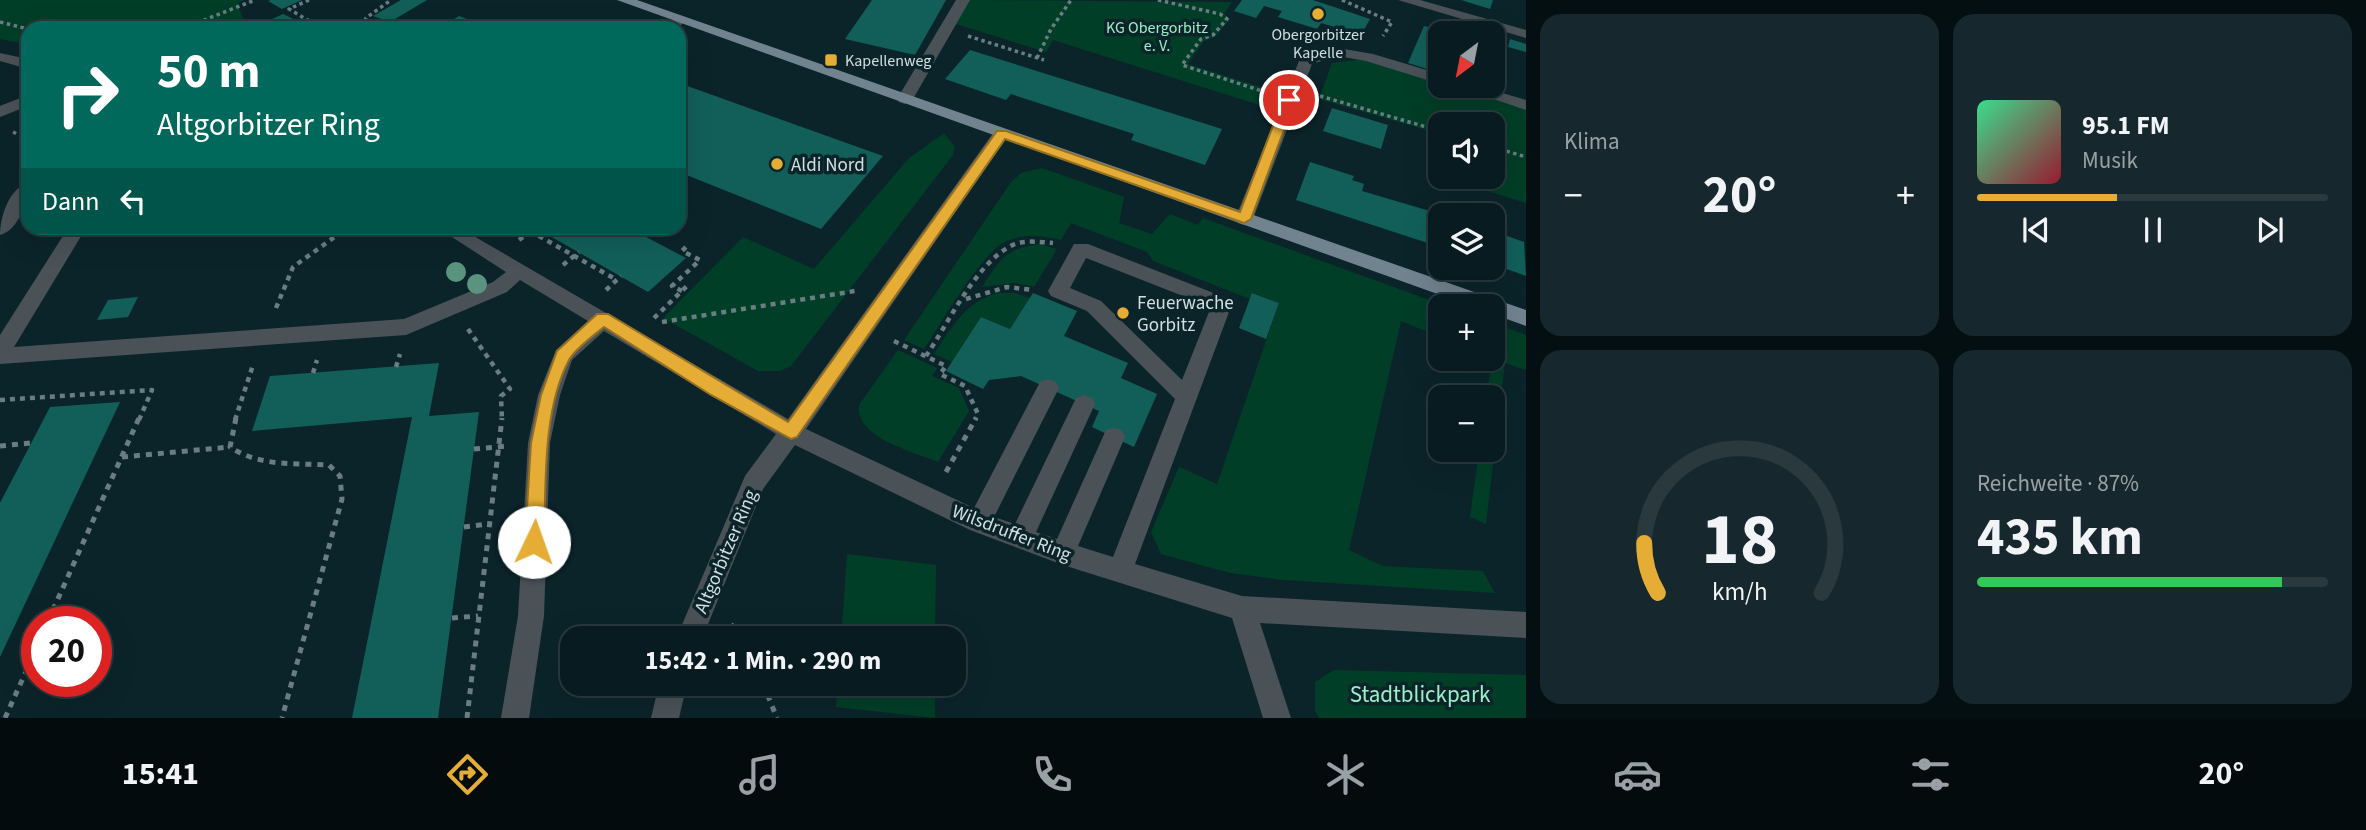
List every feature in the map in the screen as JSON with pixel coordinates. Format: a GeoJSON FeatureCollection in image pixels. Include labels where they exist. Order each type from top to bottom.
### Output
{"type":"FeatureCollection","features":[{"type":"Feature","properties":{"kind":"main road"},"geometry":{"type":"LineString","coordinates":[[624,0],[671,21]]}},
{"type":"Feature","properties":{"kind":"main road"},"geometry":{"type":"LineString","coordinates":[[686,27],[905,99],[1458,294]]}},
{"type":"Feature","properties":{"kind":"main road"},"geometry":{"type":"LineString","coordinates":[[1505,311],[1526,318]]}},
{"type":"Feature","properties":{"kind":"street"},"geometry":{"type":"LineString","coordinates":[[905,99],[963,0]]}},
{"type":"Feature","properties":{"kind":"street"},"geometry":{"type":"LineString","coordinates":[[1405,0],[1526,34]]}},
{"type":"Feature","properties":{"kind":"street"},"geometry":{"type":"LineString","coordinates":[[1244,219],[1306,61],[1338,52],[1368,57],[1428,75]]}},
{"type":"Feature","properties":{"kind":"street"},"geometry":{"type":"LineString","coordinates":[[0,58],[21,62]]}},
{"type":"Feature","properties":{"kind":"street"},"geometry":{"type":"LineString","coordinates":[[1503,98],[1526,105]]}},
{"type":"Feature","properties":{"kind":"street"},"geometry":{"type":"LineString","coordinates":[[0,112],[21,103]]}},
{"type":"Feature","properties":{"kind":"street","name":"Altgorbitzer Ring"},"geometry":{"type":"LineString","coordinates":[[694,626],[753,483],[1002,133]]}},
{"type":"Feature","properties":{"kind":"street"},"geometry":{"type":"LineString","coordinates":[[0,229],[21,199]]}},
{"type":"Feature","properties":{"kind":"street"},"geometry":{"type":"LineString","coordinates":[[0,354],[73,235]]}},
{"type":"Feature","properties":{"kind":"street"},"geometry":{"type":"LineString","coordinates":[[459,235],[791,432]]}},
{"type":"Feature","properties":{"kind":"street"},"geometry":{"type":"LineString","coordinates":[[1120,571],[1222,304],[1082,249],[1058,291],[1094,306],[1186,397]]}},
{"type":"Feature","properties":{"kind":"street"},"geometry":{"type":"LineString","coordinates":[[0,354],[405,327],[500,287],[520,270]]}},
{"type":"Feature","properties":{"kind":"street"},"geometry":{"type":"LineString","coordinates":[[515,718],[531,616],[539,443],[549,395],[563,356],[603,318]]}},
{"type":"Feature","properties":{"kind":"street"},"geometry":{"type":"LineString","coordinates":[[979,522],[1048,388]]}},
{"type":"Feature","properties":{"kind":"street"},"geometry":{"type":"LineString","coordinates":[[1021,538],[1084,404]]}},
{"type":"Feature","properties":{"kind":"street","name":"Wilsdruffer Ring"},"geometry":{"type":"LineString","coordinates":[[791,432],[860,468],[979,522],[1063,553],[1242,609],[1526,625]]}},
{"type":"Feature","properties":{"kind":"street"},"geometry":{"type":"LineString","coordinates":[[1063,553],[1114,437]]}},
{"type":"Feature","properties":{"kind":"street"},"geometry":{"type":"LineString","coordinates":[[1242,609],[1277,718]]}},
{"type":"Feature","properties":{"kind":"street"},"geometry":{"type":"LineString","coordinates":[[665,718],[670,696]]}},
{"type":"Feature","properties":{"kind":"path"},"geometry":{"type":"LineString","coordinates":[[202,21],[255,0]]}},
{"type":"Feature","properties":{"kind":"path"},"geometry":{"type":"LineString","coordinates":[[309,0],[289,9],[309,21]]}},
{"type":"Feature","properties":{"kind":"path"},"geometry":{"type":"LineString","coordinates":[[365,21],[391,0]]}},
{"type":"Feature","properties":{"kind":"path"},"geometry":{"type":"LineString","coordinates":[[1037,58],[1051,29],[1071,0]]}},
{"type":"Feature","properties":{"kind":"path"},"geometry":{"type":"LineString","coordinates":[[1158,0],[1220,14],[1227,19],[1213,35],[1201,39],[1182,65],[1428,128]]}},
{"type":"Feature","properties":{"kind":"path"},"geometry":{"type":"LineString","coordinates":[[1342,0],[1392,22],[1368,57]]}},
{"type":"Feature","properties":{"kind":"path"},"geometry":{"type":"LineString","coordinates":[[0,22],[21,27]]}},
{"type":"Feature","properties":{"kind":"path"},"geometry":{"type":"LineString","coordinates":[[946,29],[1044,60]]}},
{"type":"Feature","properties":{"kind":"path"},"geometry":{"type":"LineString","coordinates":[[1505,151],[1526,157]]}},
{"type":"Feature","properties":{"kind":"path"},"geometry":{"type":"LineString","coordinates":[[230,447],[231,434],[262,337],[293,267],[336,235]]}},
{"type":"Feature","properties":{"kind":"path"},"geometry":{"type":"LineString","coordinates":[[522,238],[525,235]]}},
{"type":"Feature","properties":{"kind":"path"},"geometry":{"type":"LineString","coordinates":[[541,235],[574,256],[619,278],[606,290]]}},
{"type":"Feature","properties":{"kind":"path"},"geometry":{"type":"LineString","coordinates":[[926,356],[994,257],[1012,245],[1032,241],[1082,249]]}},
{"type":"Feature","properties":{"kind":"path"},"geometry":{"type":"LineString","coordinates":[[682,291],[672,286],[700,260],[682,251],[688,245]]}},
{"type":"Feature","properties":{"kind":"path"},"geometry":{"type":"LineString","coordinates":[[566,262],[579,252]]}},
{"type":"Feature","properties":{"kind":"path"},"geometry":{"type":"LineString","coordinates":[[654,318],[689,285]]}},
{"type":"Feature","properties":{"kind":"path"},"geometry":{"type":"LineString","coordinates":[[965,299],[1007,287],[1058,291]]}},
{"type":"Feature","properties":{"kind":"path"},"geometry":{"type":"LineString","coordinates":[[662,322],[856,291]]}},
{"type":"Feature","properties":{"kind":"path"},"geometry":{"type":"LineString","coordinates":[[453,309],[510,389],[501,396],[503,409],[500,446],[467,718]]}},
{"type":"Feature","properties":{"kind":"path"},"geometry":{"type":"LineString","coordinates":[[894,341],[946,366],[940,374],[965,386],[978,414],[946,472]]}},
{"type":"Feature","properties":{"kind":"path"},"geometry":{"type":"LineString","coordinates":[[0,400],[152,390],[55,606]]}},
{"type":"Feature","properties":{"kind":"path"},"geometry":{"type":"LineString","coordinates":[[0,446],[31,443]]}},
{"type":"Feature","properties":{"kind":"path"},"geometry":{"type":"LineString","coordinates":[[474,449],[500,446]]}},
{"type":"Feature","properties":{"kind":"path"},"geometry":{"type":"LineString","coordinates":[[122,457],[230,447],[240,456],[256,461],[329,465],[340,476],[342,499],[282,718]]}},
{"type":"Feature","properties":{"kind":"path"},"geometry":{"type":"LineString","coordinates":[[464,527],[489,524]]}},
{"type":"Feature","properties":{"kind":"path"},"geometry":{"type":"LineString","coordinates":[[452,618],[478,616]]}},
{"type":"Feature","properties":{"kind":"path"},"geometry":{"type":"LineString","coordinates":[[5,718],[21,682]]}},
{"type":"Feature","properties":{"kind":"path"},"geometry":{"type":"LineString","coordinates":[[768,696],[777,718]]}},
{"type":"Feature","properties":{"kind":"green space"},"geometry":{"type":"Polygon","coordinates":[[[0,0],[244,0],[238,3],[244,21],[21,21],[21,44],[0,39],[0,0]]]}},
{"type":"Feature","properties":{"kind":"green space","name":"KG Obergorbitz e. V."},"geometry":{"type":"Polygon","coordinates":[[[969,0],[1232,2],[1224,14],[1230,19],[1216,36],[1204,41],[1188,64],[1282,94],[1275,110],[1053,40],[1046,52],[953,23],[969,0]]]}},
{"type":"Feature","properties":{"kind":"green space"},"geometry":{"type":"Polygon","coordinates":[[[1363,59],[1428,78],[1428,98],[1492,98],[1526,108],[1526,203],[1481,189],[1505,189],[1505,112],[1428,112],[1428,131],[1319,99],[1332,63],[1363,59]]]}},
{"type":"Feature","properties":{"kind":"green space"},"geometry":{"type":"Polygon","coordinates":[[[944,133],[955,147],[953,155],[791,366],[780,371],[758,371],[663,318],[743,237],[814,269],[908,159],[944,133]]]}},
{"type":"Feature","properties":{"kind":"green space"},"geometry":{"type":"Polygon","coordinates":[[[1042,168],[1124,197],[1119,223],[1152,234],[1170,214],[1198,225],[1203,218],[1428,299],[1428,332],[1401,321],[1349,550],[1383,566],[1483,571],[1495,593],[1283,580],[1230,573],[1161,554],[1151,532],[1179,467],[1217,484],[1279,303],[1253,293],[1250,299],[1153,261],[1147,252],[1071,223],[1061,240],[1028,236],[1007,241],[997,247],[974,273],[924,349],[904,340],[1011,182],[1021,173],[1042,168]]]}},
{"type":"Feature","properties":{"kind":"green space"},"geometry":{"type":"Polygon","coordinates":[[[1040,244],[1057,249],[1034,287],[1015,283],[982,287],[1005,256],[1040,244]]]}},
{"type":"Feature","properties":{"kind":"green space"},"geometry":{"type":"Polygon","coordinates":[[[999,293],[1015,293],[1030,298],[1010,329],[981,317],[952,362],[934,354],[969,308],[999,293]]]}},
{"type":"Feature","properties":{"kind":"green space"},"geometry":{"type":"Polygon","coordinates":[[[1505,327],[1526,335],[1526,370],[1505,363],[1505,327]]]}},
{"type":"Feature","properties":{"kind":"green space"},"geometry":{"type":"Polygon","coordinates":[[[898,350],[937,368],[932,376],[959,388],[969,411],[938,462],[876,435],[861,417],[859,405],[898,350]]]}},
{"type":"Feature","properties":{"kind":"green space"},"geometry":{"type":"Polygon","coordinates":[[[1491,371],[1504,371],[1502,385],[1488,385],[1491,371]]]}},
{"type":"Feature","properties":{"kind":"green space"},"geometry":{"type":"Polygon","coordinates":[[[1477,462],[1493,462],[1486,524],[1470,517],[1477,462]]]}},
{"type":"Feature","properties":{"kind":"green space"},"geometry":{"type":"Polygon","coordinates":[[[847,554],[936,565],[935,626],[842,626],[847,554]]]}},
{"type":"Feature","properties":{"kind":"green space","name":"Stadtblickpark"},"geometry":{"type":"Polygon","coordinates":[[[1334,670],[1526,675],[1526,718],[1319,718],[1315,710],[1315,682],[1334,670]]]}},
{"type":"Feature","properties":{"kind":"green space"},"geometry":{"type":"Polygon","coordinates":[[[837,696],[935,696],[935,718],[836,707],[837,696]]]}},
{"type":"Feature","properties":{"kind":"building"},"geometry":{"type":"Polygon","coordinates":[[[302,0],[282,9],[268,1],[302,0]]]}},
{"type":"Feature","properties":{"kind":"building"},"geometry":{"type":"Polygon","coordinates":[[[401,0],[427,0],[392,21],[373,16],[401,0]]]}},
{"type":"Feature","properties":{"kind":"building"},"geometry":{"type":"Polygon","coordinates":[[[872,0],[946,0],[915,55],[845,39],[872,0]]]}},
{"type":"Feature","properties":{"kind":"building","name":"Obergorbitzer Kapelle"},"geometry":{"type":"Polygon","coordinates":[[[1242,0],[1313,0],[1370,19],[1361,35],[1321,23],[1317,29],[1278,17],[1282,11],[1264,6],[1256,18],[1234,11],[1242,0]]]}},
{"type":"Feature","properties":{"kind":"building"},"geometry":{"type":"Polygon","coordinates":[[[1461,0],[1493,0],[1490,9],[1461,0]]]}},
{"type":"Feature","properties":{"kind":"building"},"geometry":{"type":"Polygon","coordinates":[[[283,14],[298,21],[268,21],[283,14]]]}},
{"type":"Feature","properties":{"kind":"building"},"geometry":{"type":"Polygon","coordinates":[[[459,16],[472,21],[451,21],[459,16]]]}},
{"type":"Feature","properties":{"kind":"building"},"geometry":{"type":"Polygon","coordinates":[[[1424,26],[1428,27],[1428,69],[1408,63],[1424,26]]]}},
{"type":"Feature","properties":{"kind":"building"},"geometry":{"type":"Polygon","coordinates":[[[1510,39],[1526,44],[1526,52],[1508,47],[1510,39]]]}},
{"type":"Feature","properties":{"kind":"building"},"geometry":{"type":"Polygon","coordinates":[[[970,50],[1222,129],[1205,165],[1131,140],[1134,134],[1011,94],[1006,100],[945,79],[970,50]]]}},
{"type":"Feature","properties":{"kind":"building","name":"Aldi Nord"},"geometry":{"type":"Polygon","coordinates":[[[686,86],[883,156],[821,229],[686,175],[686,86]]]}},
{"type":"Feature","properties":{"kind":"building"},"geometry":{"type":"Polygon","coordinates":[[[1332,108],[1388,125],[1381,149],[1323,131],[1332,108]]]}},
{"type":"Feature","properties":{"kind":"building"},"geometry":{"type":"Polygon","coordinates":[[[1310,162],[1354,176],[1352,180],[1364,184],[1362,191],[1428,210],[1428,243],[1296,200],[1310,162]]]}},
{"type":"Feature","properties":{"kind":"building"},"geometry":{"type":"Polygon","coordinates":[[[548,235],[642,235],[686,258],[648,292],[548,235]]]}},
{"type":"Feature","properties":{"kind":"building"},"geometry":{"type":"Polygon","coordinates":[[[1505,235],[1524,242],[1526,276],[1505,268],[1505,235]]]}},
{"type":"Feature","properties":{"kind":"building"},"geometry":{"type":"Polygon","coordinates":[[[1033,293],[1077,311],[1064,336],[1128,363],[1121,378],[1157,394],[1134,447],[1092,427],[1099,411],[1021,376],[989,380],[983,389],[946,371],[981,317],[1010,329],[1033,293]]]}},
{"type":"Feature","properties":{"kind":"building"},"geometry":{"type":"Polygon","coordinates":[[[1252,293],[1279,303],[1266,339],[1239,328],[1252,293]]]}},
{"type":"Feature","properties":{"kind":"building"},"geometry":{"type":"Polygon","coordinates":[[[138,297],[128,317],[97,320],[108,300],[138,297]]]}},
{"type":"Feature","properties":{"kind":"building"},"geometry":{"type":"Polygon","coordinates":[[[439,363],[429,416],[479,412],[438,718],[352,718],[412,417],[252,431],[270,376],[439,363]]]}},
{"type":"Feature","properties":{"kind":"building"},"geometry":{"type":"Polygon","coordinates":[[[120,402],[24,606],[21,606],[21,612],[0,657],[0,503],[50,407],[120,402]]]}},
{"type":"Feature","properties":{"kind":"place","name":"Obergorbitzer Kapelle"},"geometry":{"type":"Point","coordinates":[1318,14]}},
{"type":"Feature","properties":{"kind":"place","name":"Kapellenweg"},"geometry":{"type":"Point","coordinates":[831,60]}},
{"type":"Feature","properties":{"kind":"place","name":"Aldi Nord"},"geometry":{"type":"Point","coordinates":[777,164]}},
{"type":"Feature","properties":{"kind":"place","name":"Feuerwache Gorbitz"},"geometry":{"type":"Point","coordinates":[1123,313]}},
{"type":"Feature","properties":{"kind":"route"},"geometry":{"type":"LineString","coordinates":[[534,542],[539,443],[549,395],[563,356],[581,336],[603,318],[717,390],[791,432],[1002,133],[1244,219],[1289,100]]}}]}
